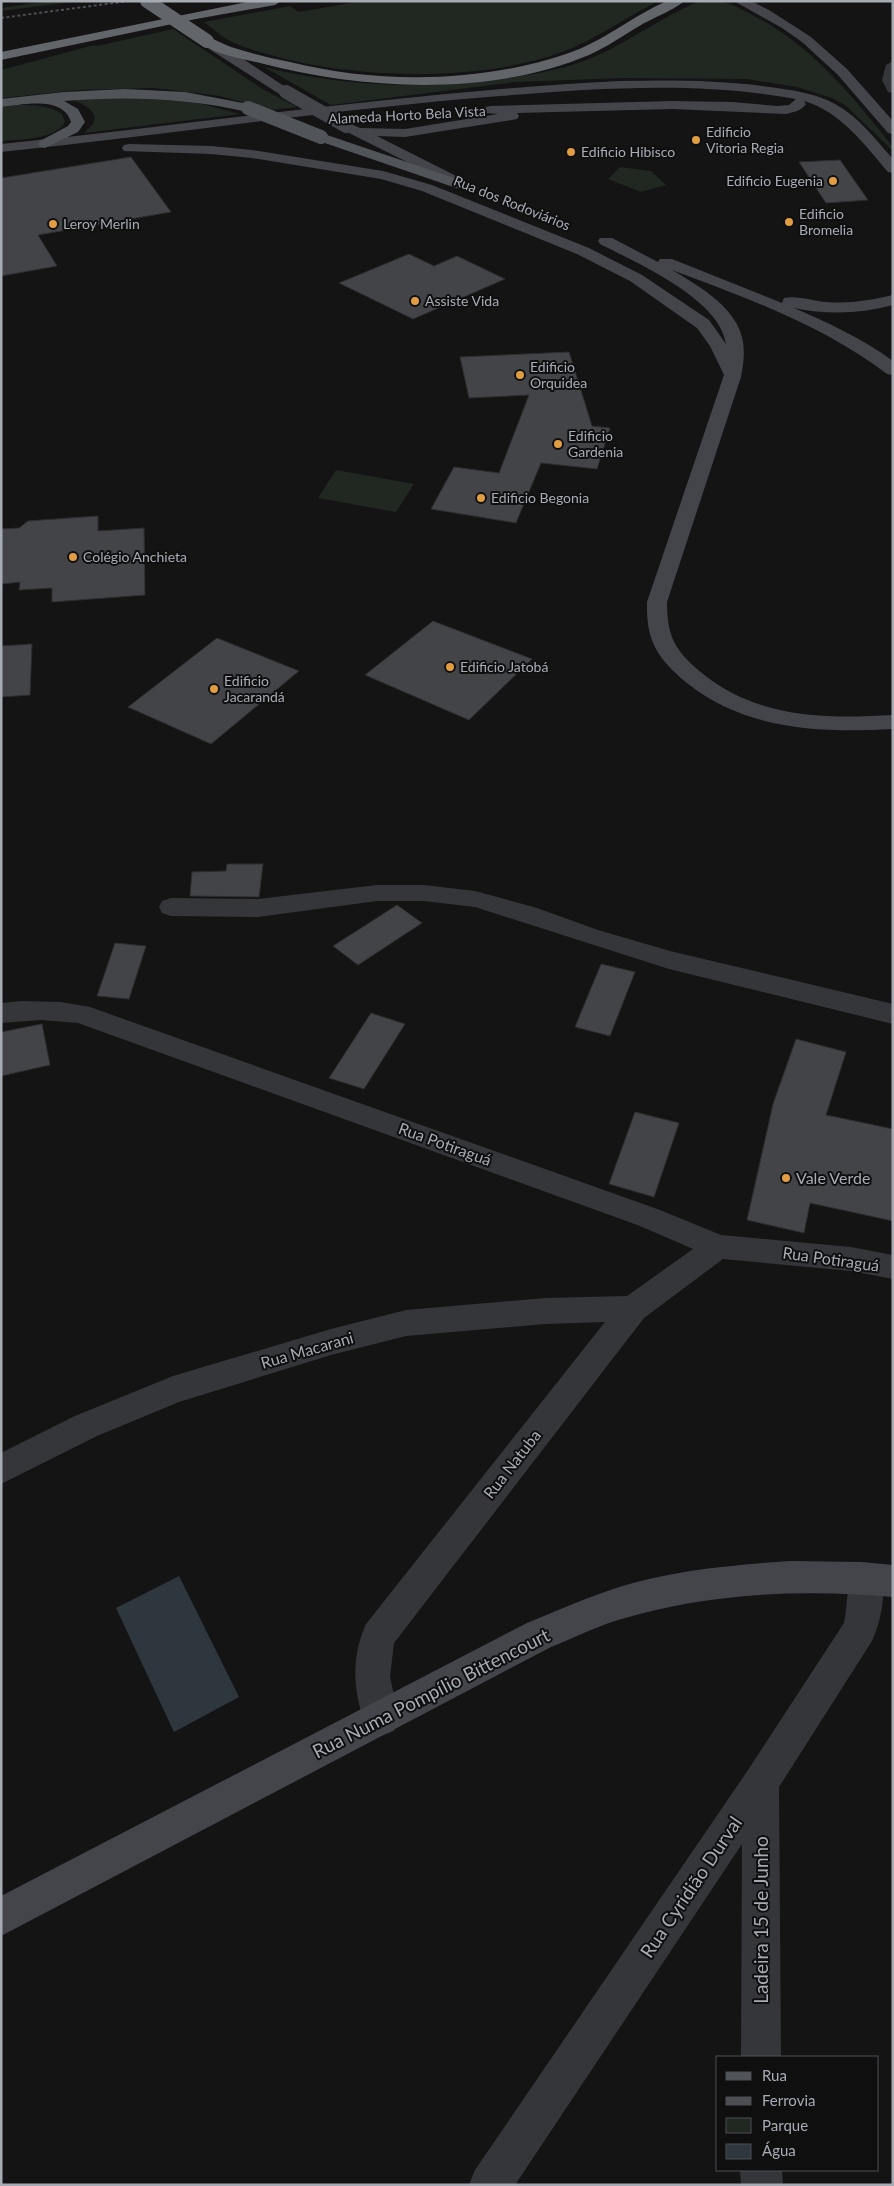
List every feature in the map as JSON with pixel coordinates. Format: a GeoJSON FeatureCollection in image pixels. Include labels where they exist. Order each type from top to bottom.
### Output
{"type":"FeatureCollection","features":[{"type":"Feature","properties":{"kind":"highway","name":"Rua dos Rodoviários"},"geometry":{"type":"LineString","coordinates":[[146,1],[209,42]]}},
{"type":"Feature","properties":{"kind":"highway"},"geometry":{"type":"LineString","coordinates":[[110,20],[211,1]]}},
{"type":"Feature","properties":{"kind":"highway"},"geometry":{"type":"LineString","coordinates":[[1,56],[196,15],[275,1]]}},
{"type":"Feature","properties":{"kind":"highway"},"geometry":{"type":"LineString","coordinates":[[209,42],[277,64],[336,75],[406,80],[470,77],[529,68],[578,54],[605,42],[652,13],[678,1]]}},
{"type":"Feature","properties":{"kind":"highway"},"geometry":{"type":"LineString","coordinates":[[1,45],[129,16]]}},
{"type":"Feature","properties":{"kind":"highway"},"geometry":{"type":"LineString","coordinates":[[1,64],[118,32]]}},
{"type":"Feature","properties":{"kind":"main road"},"geometry":{"type":"LineString","coordinates":[[740,1],[797,31],[821,49],[893,130]]}},
{"type":"Feature","properties":{"kind":"main road","name":"Rua dos Rodoviários"},"geometry":{"type":"LineString","coordinates":[[209,42],[286,92],[348,127],[470,188],[487,194]]}},
{"type":"Feature","properties":{"kind":"main road"},"geometry":{"type":"LineString","coordinates":[[652,105],[645,101],[640,93],[655,84]]}},
{"type":"Feature","properties":{"kind":"main road","name":"Alameda Horto Bela Vista"},"geometry":{"type":"LineString","coordinates":[[1,148],[446,96],[563,87],[655,84],[724,85],[791,94],[816,100],[843,115],[893,169]]}},
{"type":"Feature","properties":{"kind":"main road"},"geometry":{"type":"LineString","coordinates":[[1,103],[104,92],[133,92],[222,101],[248,108],[321,137],[470,188]]}},
{"type":"Feature","properties":{"kind":"main road","name":"Alameda Horto Bela Vista"},"geometry":{"type":"LineString","coordinates":[[450,112],[652,105],[735,106],[782,111],[796,108],[799,104],[791,94]]}},
{"type":"Feature","properties":{"kind":"main road"},"geometry":{"type":"LineString","coordinates":[[35,99],[65,106],[77,115],[78,122],[73,129],[45,144]]}},
{"type":"Feature","properties":{"kind":"main road"},"geometry":{"type":"LineString","coordinates":[[348,127],[377,132],[405,133],[568,107]]}},
{"type":"Feature","properties":{"kind":"main road","name":"Alameda Horto Bela Vista"},"geometry":{"type":"LineString","coordinates":[[1,160],[83,148],[361,115],[430,112]]}},
{"type":"Feature","properties":{"kind":"main road"},"geometry":{"type":"LineString","coordinates":[[83,148],[172,148],[252,154],[383,175],[438,192],[610,263],[659,293],[703,324],[711,333],[719,346],[732,377]]}},
{"type":"Feature","properties":{"kind":"main road"},"geometry":{"type":"LineString","coordinates":[[407,196],[438,192]]}},
{"type":"Feature","properties":{"kind":"main road"},"geometry":{"type":"LineString","coordinates":[[494,216],[548,221]]}},
{"type":"Feature","properties":{"kind":"main road"},"geometry":{"type":"LineString","coordinates":[[893,300],[856,307],[808,306],[703,275],[598,238],[652,264],[714,307],[730,327],[737,353],[732,377],[657,602],[658,630],[671,657],[701,685],[746,710],[804,723],[859,725],[893,722]]}},
{"type":"Feature","properties":{"kind":"main road"},"geometry":{"type":"LineString","coordinates":[[703,275],[849,339],[893,370]]}},
{"type":"Feature","properties":{"kind":"main road","name":"Rua Numa Pompílio Bittencourt"},"geometry":{"type":"LineString","coordinates":[[1,1918],[540,1635],[618,1604],[685,1589],[768,1578],[879,1580]]}},
{"type":"Feature","properties":{"kind":"street"},"geometry":{"type":"LineString","coordinates":[[893,65],[889,80],[893,88]]}},
{"type":"Feature","properties":{"kind":"street"},"geometry":{"type":"LineString","coordinates":[[171,907],[258,908],[377,893],[424,893],[475,899],[528,914],[589,936],[669,960],[893,1014]]}},
{"type":"Feature","properties":{"kind":"street","name":"Rua Potiraguá"},"geometry":{"type":"LineString","coordinates":[[1,1013],[22,1009],[51,1009],[81,1014],[650,1218],[718,1246],[851,1259],[893,1267]]}},
{"type":"Feature","properties":{"kind":"street","name":"Rua Natuba"},"geometry":{"type":"LineString","coordinates":[[381,1718],[373,1690],[372,1659],[378,1636],[633,1309],[718,1246]]}},
{"type":"Feature","properties":{"kind":"street","name":"Rua Macarani"},"geometry":{"type":"LineString","coordinates":[[1,1469],[86,1426],[173,1390],[331,1342],[406,1323],[545,1311],[633,1309]]}},
{"type":"Feature","properties":{"kind":"street","name":"Rua Cyridião Durval"},"geometry":{"type":"LineString","coordinates":[[490,2185],[761,1783],[860,1629],[865,1606],[879,1580]]}},
{"type":"Feature","properties":{"kind":"street","name":"Ladeira 15 de Junho"},"geometry":{"type":"LineString","coordinates":[[761,1783],[761,2056]]}},
{"type":"Feature","properties":{"kind":"street"},"geometry":{"type":"LineString","coordinates":[[762,2171],[762,2185]]}},
{"type":"Feature","properties":{"kind":"green space"},"geometry":{"type":"Polygon","coordinates":[[[46,1],[80,1],[1,11],[1,8],[46,1]]]}},
{"type":"Feature","properties":{"kind":"green space"},"geometry":{"type":"Polygon","coordinates":[[[361,1],[659,1],[585,42],[559,53],[491,69],[454,73],[376,73],[303,63],[238,45],[204,22],[290,6],[299,12],[361,1]]]}},
{"type":"Feature","properties":{"kind":"green space"},"geometry":{"type":"Polygon","coordinates":[[[700,1],[720,1],[735,6],[775,28],[795,42],[847,91],[893,147],[893,151],[845,105],[832,98],[797,87],[746,79],[623,78],[516,82],[331,105],[264,67],[325,79],[386,84],[447,84],[519,76],[564,67],[596,56],[700,1]]]}},
{"type":"Feature","properties":{"kind":"green space"},"geometry":{"type":"Polygon","coordinates":[[[173,29],[264,90],[297,107],[270,110],[220,96],[154,88],[78,90],[1,98],[1,70],[94,45],[97,46],[173,29]]]}},
{"type":"Feature","properties":{"kind":"green space"},"geometry":{"type":"Polygon","coordinates":[[[141,96],[198,103],[240,114],[84,133],[93,124],[95,117],[88,108],[70,99],[141,96]]]}},
{"type":"Feature","properties":{"kind":"green space"},"geometry":{"type":"Polygon","coordinates":[[[18,105],[47,107],[62,114],[65,122],[61,128],[54,132],[36,138],[1,141],[1,107],[18,105]]]}},
{"type":"Feature","properties":{"kind":"green space"},"geometry":{"type":"Polygon","coordinates":[[[620,167],[651,171],[666,185],[641,192],[608,179],[620,167]]]}},
{"type":"Feature","properties":{"kind":"green space"},"geometry":{"type":"Polygon","coordinates":[[[336,470],[414,484],[396,512],[318,498],[336,470]]]}},
{"type":"Feature","properties":{"kind":"water"},"geometry":{"type":"Polygon","coordinates":[[[179,1576],[239,1697],[174,1732],[116,1608],[179,1576]]]}},
{"type":"Feature","properties":{"kind":"building","name":"Leroy Merlin"},"geometry":{"type":"Polygon","coordinates":[[[131,157],[171,212],[38,235],[57,266],[1,276],[1,178],[131,157]]]}},
{"type":"Feature","properties":{"kind":"building","name":"Edificio Eugenia"},"geometry":{"type":"Polygon","coordinates":[[[840,160],[868,200],[826,203],[799,162],[840,160]]]}},
{"type":"Feature","properties":{"kind":"building","name":"Assiste Vida"},"geometry":{"type":"Polygon","coordinates":[[[409,254],[434,266],[457,256],[505,279],[413,319],[339,283],[409,254]]]}},
{"type":"Feature","properties":{"kind":"building"},"geometry":{"type":"Polygon","coordinates":[[[569,352],[592,426],[610,428],[597,469],[541,463],[516,523],[431,509],[454,467],[499,473],[529,395],[469,398],[460,357],[569,352]]]}},
{"type":"Feature","properties":{"kind":"building","name":"Colégio Anchieta"},"geometry":{"type":"Polygon","coordinates":[[[98,516],[98,531],[144,528],[145,595],[52,602],[52,588],[19,590],[20,582],[1,584],[1,529],[19,528],[28,521],[98,516]]]}},
{"type":"Feature","properties":{"kind":"building","name":"Edificio Jatobá"},"geometry":{"type":"Polygon","coordinates":[[[433,621],[532,659],[469,720],[365,675],[433,621]]]}},
{"type":"Feature","properties":{"kind":"building","name":"Edificio Jacarandá"},"geometry":{"type":"Polygon","coordinates":[[[217,638],[299,671],[211,744],[128,707],[217,638]]]}},
{"type":"Feature","properties":{"kind":"building"},"geometry":{"type":"Polygon","coordinates":[[[32,644],[30,695],[1,697],[1,646],[32,644]]]}},
{"type":"Feature","properties":{"kind":"building"},"geometry":{"type":"Polygon","coordinates":[[[227,864],[263,864],[259,897],[190,896],[192,872],[226,871],[227,864]]]}},
{"type":"Feature","properties":{"kind":"building"},"geometry":{"type":"Polygon","coordinates":[[[397,905],[422,923],[358,965],[333,946],[397,905]]]}},
{"type":"Feature","properties":{"kind":"building"},"geometry":{"type":"Polygon","coordinates":[[[115,943],[146,946],[129,999],[97,996],[115,943]]]}},
{"type":"Feature","properties":{"kind":"building"},"geometry":{"type":"Polygon","coordinates":[[[601,964],[635,972],[610,1036],[575,1027],[601,964]]]}},
{"type":"Feature","properties":{"kind":"building"},"geometry":{"type":"Polygon","coordinates":[[[371,1013],[405,1024],[364,1089],[329,1078],[371,1013]]]}},
{"type":"Feature","properties":{"kind":"building"},"geometry":{"type":"Polygon","coordinates":[[[42,1024],[50,1065],[1,1076],[1,1032],[42,1024]]]}},
{"type":"Feature","properties":{"kind":"building"},"geometry":{"type":"Polygon","coordinates":[[[796,1039],[846,1052],[826,1115],[893,1129],[893,1221],[810,1203],[804,1233],[747,1220],[773,1104],[796,1039]]]}},
{"type":"Feature","properties":{"kind":"building"},"geometry":{"type":"Polygon","coordinates":[[[635,1112],[679,1123],[654,1197],[609,1184],[635,1112]]]}},
{"type":"Feature","properties":{"kind":"railway"},"geometry":{"type":"LineString","coordinates":[[1,18],[129,1]]}},
{"type":"Feature","properties":{"kind":"place","name":"Edificio Vitoria Regia"},"geometry":{"type":"Point","coordinates":[696,140]}},
{"type":"Feature","properties":{"kind":"place","name":"Edificio Hibisco"},"geometry":{"type":"Point","coordinates":[571,152]}},
{"type":"Feature","properties":{"kind":"place","name":"Edificio Eugenia"},"geometry":{"type":"Point","coordinates":[833,181]}},
{"type":"Feature","properties":{"kind":"place","name":"Edificio Bromelia"},"geometry":{"type":"Point","coordinates":[789,222]}},
{"type":"Feature","properties":{"kind":"place","name":"Leroy Merlin"},"geometry":{"type":"Point","coordinates":[53,224]}},
{"type":"Feature","properties":{"kind":"place","name":"Assiste Vida"},"geometry":{"type":"Point","coordinates":[415,301]}},
{"type":"Feature","properties":{"kind":"place","name":"Edificio Orquidea"},"geometry":{"type":"Point","coordinates":[520,375]}},
{"type":"Feature","properties":{"kind":"place","name":"Edificio Gardenia"},"geometry":{"type":"Point","coordinates":[558,444]}},
{"type":"Feature","properties":{"kind":"place","name":"Edificio Begonia"},"geometry":{"type":"Point","coordinates":[481,498]}},
{"type":"Feature","properties":{"kind":"place","name":"Colégio Anchieta"},"geometry":{"type":"Point","coordinates":[73,557]}},
{"type":"Feature","properties":{"kind":"place","name":"Edificio Jatobá"},"geometry":{"type":"Point","coordinates":[450,667]}},
{"type":"Feature","properties":{"kind":"place","name":"Edificio Jacarandá"},"geometry":{"type":"Point","coordinates":[214,689]}},
{"type":"Feature","properties":{"kind":"place","name":"Vale Verde"},"geometry":{"type":"Point","coordinates":[786,1178]}}]}
